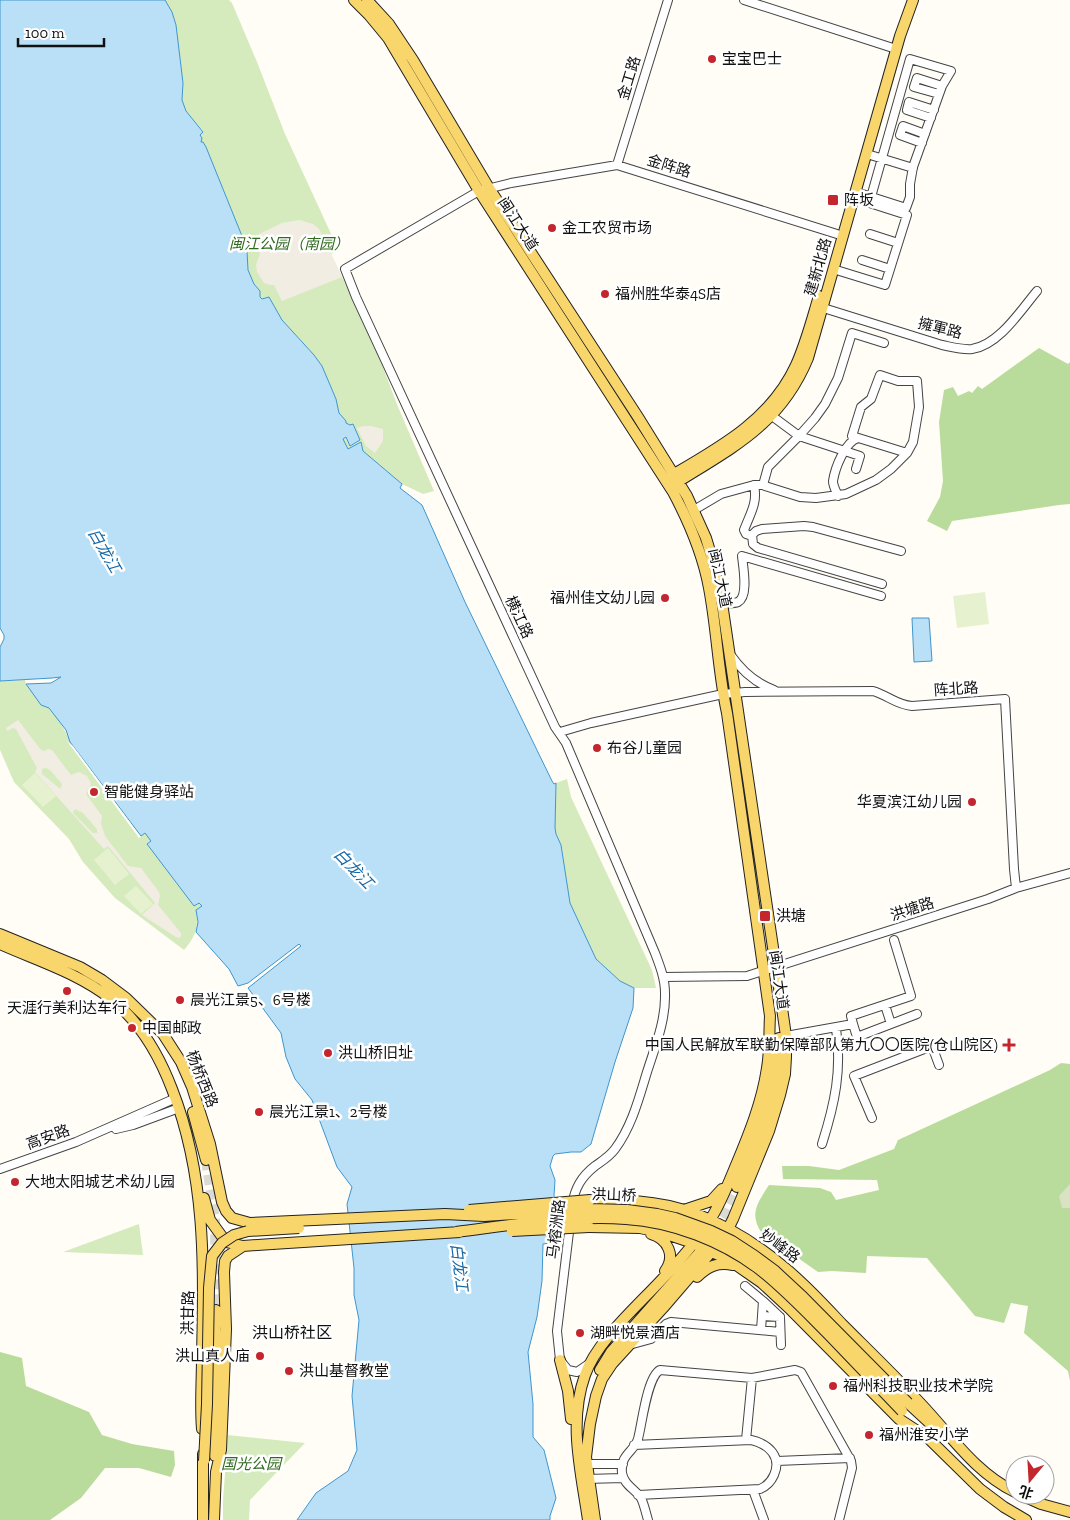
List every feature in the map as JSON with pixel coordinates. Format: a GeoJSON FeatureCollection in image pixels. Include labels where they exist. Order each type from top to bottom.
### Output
{"type":"FeatureCollection","features":[{"type":"Feature","properties":{"kind":"main road","name":"闽江大道"},"geometry":{"type":"LineString","coordinates":[[354,0],[388,38],[672,480],[694,510],[706,538],[722,602],[781,997]]}},
{"type":"Feature","properties":{"kind":"main road","name":"闽江大道"},"geometry":{"type":"LineString","coordinates":[[367,0],[388,24],[413,60],[484,189]]}},
{"type":"Feature","properties":{"kind":"main road","name":"建新北路"},"geometry":{"type":"LineString","coordinates":[[672,480],[740,443],[772,416],[790,394],[804,368],[837,234],[906,0]]}},
{"type":"Feature","properties":{"kind":"main road","name":"建新北路"},"geometry":{"type":"LineString","coordinates":[[672,480],[730,440],[759,417],[776,398],[796,366],[834,269],[883,99],[893,48],[913,0]]}},
{"type":"Feature","properties":{"kind":"main road","name":"闽江大道"},"geometry":{"type":"LineString","coordinates":[[672,480],[680,505],[693,534],[706,575],[711,599],[770,1016],[768,1061],[763,1087],[746,1139],[722,1199],[696,1248]]}},
{"type":"Feature","properties":{"kind":"main road","name":"杨桥西路"},"geometry":{"type":"LineString","coordinates":[[0,934],[80,968],[102,980],[126,998],[163,1034],[181,1062],[192,1087],[210,1144],[222,1202],[226,1211],[232,1218],[250,1223]]}},
{"type":"Feature","properties":{"kind":"main road","name":"杨桥西路"},"geometry":{"type":"LineString","coordinates":[[0,945],[50,964],[80,978],[102,992],[124,1010],[142,1032],[165,1070],[178,1103],[195,1166]]}},
{"type":"Feature","properties":{"kind":"main road"},"geometry":{"type":"LineString","coordinates":[[583,1460],[587,1446],[591,1414],[602,1379],[612,1364],[712,1251],[728,1230],[741,1201],[776,1109],[785,1074],[786,1036],[781,997]]}},
{"type":"Feature","properties":{"kind":"main road"},"geometry":{"type":"LineString","coordinates":[[770,1016],[776,1050],[772,1079],[759,1124],[735,1187],[762,1125],[774,1089],[779,1049],[781,997]]}},
{"type":"Feature","properties":{"kind":"main road"},"geometry":{"type":"LineString","coordinates":[[144,1016],[170,1052],[188,1096],[206,1160]]}},
{"type":"Feature","properties":{"kind":"main road"},"geometry":{"type":"LineString","coordinates":[[195,1166],[210,1220],[226,1242],[243,1246],[456,1232],[548,1221],[614,1218],[655,1223],[703,1238],[737,1255],[768,1276],[905,1407],[968,1458]]}},
{"type":"Feature","properties":{"kind":"main road","name":"洪甘路"},"geometry":{"type":"LineString","coordinates":[[195,1166],[203,1263],[201,1403],[204,1461],[203,1520]]}},
{"type":"Feature","properties":{"kind":"main road"},"geometry":{"type":"LineString","coordinates":[[684,1210],[707,1203],[715,1198],[735,1166]]}},
{"type":"Feature","properties":{"kind":"main road","name":"妙峰路"},"geometry":{"type":"LineString","coordinates":[[445,1214],[482,1208],[590,1200],[635,1201],[670,1206],[710,1221],[762,1250],[781,1264],[920,1402],[968,1458],[1005,1487]]}},
{"type":"Feature","properties":{"kind":"main road","name":"洪山桥"},"geometry":{"type":"LineString","coordinates":[[250,1223],[445,1214],[484,1216],[583,1209],[627,1210],[665,1216],[711,1231],[742,1247],[774,1270],[803,1296],[905,1407]]}},
{"type":"Feature","properties":{"kind":"main road"},"geometry":{"type":"LineString","coordinates":[[204,1461],[209,1288],[212,1256],[222,1243],[234,1235],[248,1231],[314,1226],[339,1220]]}},
{"type":"Feature","properties":{"kind":"main road"},"geometry":{"type":"LineString","coordinates":[[456,1232],[496,1232],[589,1227],[620,1229],[657,1236],[667,1246],[670,1255],[668,1266],[651,1290]]}},
{"type":"Feature","properties":{"kind":"main road"},"geometry":{"type":"LineString","coordinates":[[620,1229],[651,1230],[696,1248],[712,1251],[737,1265],[762,1283],[789,1308],[893,1413],[928,1438],[975,1484],[1004,1507],[1026,1520]]}},
{"type":"Feature","properties":{"kind":"main road"},"geometry":{"type":"LineString","coordinates":[[216,1472],[221,1450],[226,1329],[225,1261],[228,1256],[243,1246]]}},
{"type":"Feature","properties":{"kind":"main road"},"geometry":{"type":"LineString","coordinates":[[576,1442],[583,1398],[595,1370],[616,1342],[671,1281],[696,1248]]}},
{"type":"Feature","properties":{"kind":"main road"},"geometry":{"type":"LineString","coordinates":[[576,1442],[577,1410],[582,1384],[590,1362],[608,1338],[651,1290],[696,1248]]}},
{"type":"Feature","properties":{"kind":"main road"},"geometry":{"type":"LineString","coordinates":[[587,1446],[585,1412],[598,1372],[611,1352],[696,1248]]}},
{"type":"Feature","properties":{"kind":"main road"},"geometry":{"type":"LineString","coordinates":[[203,1263],[212,1258],[221,1261],[224,1272]]}},
{"type":"Feature","properties":{"kind":"main road"},"geometry":{"type":"LineString","coordinates":[[663,1308],[709,1267],[720,1264],[737,1265]]}},
{"type":"Feature","properties":{"kind":"main road"},"geometry":{"type":"LineString","coordinates":[[214,1520],[216,1472],[214,1454],[216,1310]]}},
{"type":"Feature","properties":{"kind":"main road"},"geometry":{"type":"LineString","coordinates":[[560,1360],[568,1391],[571,1420],[576,1442],[583,1460],[588,1520]]}},
{"type":"Feature","properties":{"kind":"main road"},"geometry":{"type":"LineString","coordinates":[[905,1407],[928,1438]]}},
{"type":"Feature","properties":{"kind":"main road"},"geometry":{"type":"LineString","coordinates":[[585,1479],[595,1520]]}},
{"type":"Feature","properties":{"kind":"main road"},"geometry":{"type":"LineString","coordinates":[[1045,1505],[1070,1512]]}},
{"type":"Feature","properties":{"kind":"street","name":"金工路"},"geometry":{"type":"LineString","coordinates":[[617,165],[668,0]]}},
{"type":"Feature","properties":{"kind":"street"},"geometry":{"type":"LineString","coordinates":[[744,0],[893,48]]}},
{"type":"Feature","properties":{"kind":"street"},"geometry":{"type":"LineString","coordinates":[[855,195],[871,197],[906,208],[910,197],[913,168],[942,86],[951,71],[910,59],[871,197]]}},
{"type":"Feature","properties":{"kind":"street"},"geometry":{"type":"LineString","coordinates":[[939,94],[914,87],[917,78],[942,86]]}},
{"type":"Feature","properties":{"kind":"street"},"geometry":{"type":"LineString","coordinates":[[883,99],[931,118]]}},
{"type":"Feature","properties":{"kind":"street"},"geometry":{"type":"LineString","coordinates":[[908,108],[910,102],[934,110]]}},
{"type":"Feature","properties":{"kind":"street"},"geometry":{"type":"LineString","coordinates":[[922,143],[900,135],[903,126],[925,134]]}},
{"type":"Feature","properties":{"kind":"street"},"geometry":{"type":"LineString","coordinates":[[867,154],[913,168]]}},
{"type":"Feature","properties":{"kind":"street","name":"金阵路"},"geometry":{"type":"LineString","coordinates":[[484,189],[617,165],[837,234]]}},
{"type":"Feature","properties":{"kind":"street","name":"横江路"},"geometry":{"type":"LineString","coordinates":[[484,189],[345,269],[360,306],[555,727],[566,743],[656,953],[663,977]]}},
{"type":"Feature","properties":{"kind":"street"},"geometry":{"type":"LineString","coordinates":[[834,269],[884,285],[907,215],[855,195]]}},
{"type":"Feature","properties":{"kind":"street"},"geometry":{"type":"LineString","coordinates":[[870,234],[898,243]]}},
{"type":"Feature","properties":{"kind":"street"},"geometry":{"type":"LineString","coordinates":[[862,260],[890,269]]}},
{"type":"Feature","properties":{"kind":"street","name":"擁軍路"},"geometry":{"type":"LineString","coordinates":[[819,307],[942,345],[961,349],[973,349],[997,337],[1037,291]]}},
{"type":"Feature","properties":{"kind":"street"},"geometry":{"type":"LineString","coordinates":[[763,485],[768,466],[815,418],[834,386],[852,332],[884,343]]}},
{"type":"Feature","properties":{"kind":"street"},"geometry":{"type":"LineString","coordinates":[[694,510],[721,494],[754,485],[763,485],[805,498],[838,496],[876,480],[891,469],[907,453],[916,431],[919,402],[917,381],[898,380],[880,375],[871,399],[861,407],[852,436],[907,453]]}},
{"type":"Feature","properties":{"kind":"street"},"geometry":{"type":"LineString","coordinates":[[772,416],[799,436],[860,456],[856,469]]}},
{"type":"Feature","properties":{"kind":"street"},"geometry":{"type":"LineString","coordinates":[[838,496],[833,480],[844,451],[851,441],[858,438]]}},
{"type":"Feature","properties":{"kind":"street"},"geometry":{"type":"LineString","coordinates":[[752,536],[746,534],[744,530],[754,508],[754,485]]}},
{"type":"Feature","properties":{"kind":"street"},"geometry":{"type":"LineString","coordinates":[[882,584],[758,548],[753,544],[752,536],[762,528],[809,526],[901,551]]}},
{"type":"Feature","properties":{"kind":"street"},"geometry":{"type":"LineString","coordinates":[[722,602],[739,601],[743,595],[742,556],[881,596]]}},
{"type":"Feature","properties":{"kind":"street"},"geometry":{"type":"LineString","coordinates":[[728,651],[752,678],[767,687],[781,692]]}},
{"type":"Feature","properties":{"kind":"street","name":"阵北路"},"geometry":{"type":"LineString","coordinates":[[560,732],[591,723],[735,692],[873,691],[898,704],[912,706],[1005,699],[1016,888]]}},
{"type":"Feature","properties":{"kind":"street","name":"洪塘路"},"geometry":{"type":"LineString","coordinates":[[663,977],[746,976],[988,899],[1016,888],[1070,874]]}},
{"type":"Feature","properties":{"kind":"street"},"geometry":{"type":"LineString","coordinates":[[894,940],[912,996],[850,1016],[857,1037],[917,1014]]}},
{"type":"Feature","properties":{"kind":"street","name":"马榕洲路"},"geometry":{"type":"LineString","coordinates":[[560,1360],[557,1324],[574,1191],[585,1176],[613,1151],[630,1123],[654,1052],[662,1020],[665,995],[663,977]]}},
{"type":"Feature","properties":{"kind":"street"},"geometry":{"type":"LineString","coordinates":[[884,1005],[891,1024]]}},
{"type":"Feature","properties":{"kind":"street"},"geometry":{"type":"LineString","coordinates":[[786,1036],[853,1024]]}},
{"type":"Feature","properties":{"kind":"street"},"geometry":{"type":"LineString","coordinates":[[822,1144],[831,1114],[838,1079],[839,1051],[836,1028]]}},
{"type":"Feature","properties":{"kind":"street"},"geometry":{"type":"LineString","coordinates":[[872,1118],[854,1076],[932,1046],[939,1064]]}},
{"type":"Feature","properties":{"kind":"street","name":"高安路"},"geometry":{"type":"LineString","coordinates":[[0,1169],[178,1103]]}},
{"type":"Feature","properties":{"kind":"street"},"geometry":{"type":"LineString","coordinates":[[745,1286],[780,1317],[781,1345]]}},
{"type":"Feature","properties":{"kind":"street"},"geometry":{"type":"LineString","coordinates":[[761,1330],[763,1301]]}},
{"type":"Feature","properties":{"kind":"street"},"geometry":{"type":"LineString","coordinates":[[762,1316],[780,1317]]}},
{"type":"Feature","properties":{"kind":"street"},"geometry":{"type":"LineString","coordinates":[[629,1345],[651,1339],[666,1324],[671,1322],[780,1332]]}},
{"type":"Feature","properties":{"kind":"street"},"geometry":{"type":"LineString","coordinates":[[560,1360],[568,1370],[574,1372],[581,1370],[590,1362]]}},
{"type":"Feature","properties":{"kind":"street"},"geometry":{"type":"LineString","coordinates":[[648,1520],[642,1499],[623,1478],[623,1464],[626,1455],[638,1439],[647,1395],[658,1371],[752,1378],[795,1370],[801,1372],[850,1458],[852,1468],[839,1520]]}},
{"type":"Feature","properties":{"kind":"street"},"geometry":{"type":"LineString","coordinates":[[746,1440],[752,1378]]}},
{"type":"Feature","properties":{"kind":"street"},"geometry":{"type":"LineString","coordinates":[[634,1445],[746,1440],[767,1446],[772,1450],[777,1461],[775,1473],[769,1484],[753,1490],[638,1495]]}},
{"type":"Feature","properties":{"kind":"street"},"geometry":{"type":"LineString","coordinates":[[777,1461],[850,1458]]}},
{"type":"Feature","properties":{"kind":"street"},"geometry":{"type":"LineString","coordinates":[[583,1460],[623,1464]]}},
{"type":"Feature","properties":{"kind":"street"},"geometry":{"type":"LineString","coordinates":[[585,1479],[623,1478]]}},
{"type":"Feature","properties":{"kind":"street"},"geometry":{"type":"LineString","coordinates":[[753,1490],[764,1520]]}},
{"type":"Feature","properties":{"kind":"green space","name":"闽江公园（南园）"},"geometry":{"type":"Polygon","coordinates":[[[165,0],[229,0],[232,3],[285,134],[339,251],[331,254],[374,343],[396,402],[434,491],[423,494],[402,484],[363,451],[348,449],[342,439],[346,437],[351,446],[360,440],[339,413],[336,399],[322,366],[282,320],[269,298],[262,299],[260,297],[248,270],[247,251],[242,236],[206,147],[201,142],[200,135],[203,131],[186,111],[182,100],[183,83],[176,25],[172,12],[165,0]]]}},
{"type":"Feature","properties":{"kind":"green space"},"geometry":{"type":"Polygon","coordinates":[[[1039,348],[1068,364],[1070,362],[1070,504],[952,521],[947,531],[927,521],[940,497],[943,481],[939,422],[944,390],[953,387],[958,396],[969,391],[972,393],[978,386],[982,389],[1039,348]]]}},
{"type":"Feature","properties":{"kind":"green space"},"geometry":{"type":"Polygon","coordinates":[[[985,592],[989,624],[957,628],[953,596],[985,592]]]}},
{"type":"Feature","properties":{"kind":"green space"},"geometry":{"type":"Polygon","coordinates":[[[25,680],[26,684],[57,718],[70,742],[141,835],[145,833],[151,841],[147,844],[194,906],[199,903],[202,906],[196,910],[197,922],[195,932],[184,950],[115,898],[83,862],[69,839],[14,782],[0,750],[0,681],[25,680]]]}},
{"type":"Feature","properties":{"kind":"green space"},"geometry":{"type":"Polygon","coordinates":[[[35,773],[56,796],[43,807],[22,785],[35,773]]]}},
{"type":"Feature","properties":{"kind":"green space"},"geometry":{"type":"Polygon","coordinates":[[[567,779],[571,797],[652,970],[656,988],[634,988],[620,981],[596,959],[570,903],[561,845],[555,828],[556,783],[567,779]]]}},
{"type":"Feature","properties":{"kind":"green space"},"geometry":{"type":"Polygon","coordinates":[[[108,848],[129,874],[115,885],[94,860],[108,848]]]}},
{"type":"Feature","properties":{"kind":"green space"},"geometry":{"type":"Polygon","coordinates":[[[136,886],[153,904],[141,914],[124,896],[136,886]]]}},
{"type":"Feature","properties":{"kind":"green space"},"geometry":{"type":"Polygon","coordinates":[[[1061,1063],[1070,1064],[1070,1381],[1068,1371],[1024,1333],[1028,1306],[1011,1303],[1004,1323],[975,1316],[927,1258],[867,1256],[866,1273],[818,1272],[761,1232],[757,1225],[756,1208],[769,1185],[820,1188],[831,1192],[836,1200],[879,1190],[877,1180],[783,1179],[782,1166],[809,1166],[839,1170],[894,1149],[898,1140],[1050,1070],[1061,1063]]]}},
{"type":"Feature","properties":{"kind":"green space"},"geometry":{"type":"Polygon","coordinates":[[[1070,1184],[1070,1208],[1062,1208],[1059,1196],[1070,1184]]]}},
{"type":"Feature","properties":{"kind":"green space"},"geometry":{"type":"Polygon","coordinates":[[[139,1224],[143,1255],[63,1252],[139,1224]]]}},
{"type":"Feature","properties":{"kind":"green space"},"geometry":{"type":"Polygon","coordinates":[[[0,1352],[22,1358],[26,1386],[89,1412],[102,1435],[132,1444],[174,1451],[175,1465],[171,1477],[139,1468],[105,1468],[81,1498],[50,1520],[0,1520],[0,1352]]]}},
{"type":"Feature","properties":{"kind":"green space","name":"国光公园"},"geometry":{"type":"Polygon","coordinates":[[[228,1435],[305,1443],[250,1500],[249,1520],[223,1520],[228,1435]]]}},
{"type":"Feature","properties":{"kind":"shaded area"},"geometry":{"type":"Polygon","coordinates":[[[299,220],[313,224],[319,229],[342,277],[282,301],[274,285],[264,283],[257,272],[256,265],[260,254],[251,238],[282,223],[299,220]]]}},
{"type":"Feature","properties":{"kind":"shaded area"},"geometry":{"type":"Polygon","coordinates":[[[363,426],[383,429],[383,441],[375,453],[366,446],[357,428],[363,426]]]}},
{"type":"Feature","properties":{"kind":"shaded area"},"geometry":{"type":"Polygon","coordinates":[[[18,720],[41,750],[52,750],[71,775],[79,772],[87,776],[91,783],[86,794],[102,816],[101,824],[105,836],[128,866],[141,868],[159,892],[158,905],[181,933],[180,938],[142,915],[155,903],[108,846],[104,849],[35,772],[37,768],[16,729],[13,728],[7,731],[6,728],[18,720]],[[46,768],[42,769],[42,774],[61,788],[62,784],[46,768]],[[75,809],[74,814],[93,833],[97,833],[97,829],[83,813],[75,809]]]}},
{"type":"Feature","properties":{"kind":"water","name":"白龙江"},"geometry":{"type":"Polygon","coordinates":[[[0,0],[165,0],[172,12],[176,25],[183,83],[182,100],[186,111],[203,132],[200,135],[202,138],[201,142],[206,147],[242,236],[247,251],[248,270],[254,284],[260,291],[260,297],[262,299],[269,297],[282,320],[322,366],[336,399],[339,413],[346,423],[353,424],[360,440],[350,446],[346,437],[343,439],[348,449],[361,442],[363,451],[402,484],[400,488],[422,505],[465,602],[552,781],[554,784],[556,783],[555,828],[561,845],[570,903],[596,959],[620,981],[634,988],[633,1008],[591,1144],[581,1152],[555,1154],[550,1166],[555,1180],[551,1243],[543,1244],[542,1281],[537,1317],[528,1352],[533,1404],[533,1437],[544,1450],[556,1498],[550,1520],[297,1520],[316,1493],[348,1471],[357,1450],[352,1396],[359,1320],[354,1295],[354,1268],[347,1204],[352,1187],[337,1167],[312,1100],[295,1079],[286,1057],[281,1033],[248,988],[301,946],[299,944],[248,983],[238,986],[229,969],[196,932],[198,922],[196,910],[202,906],[199,903],[194,906],[147,844],[151,841],[145,833],[141,836],[70,742],[66,730],[49,708],[41,705],[26,684],[51,683],[61,677],[0,681],[0,647],[4,635],[0,628],[0,0]]]}},
{"type":"Feature","properties":{"kind":"water"},"geometry":{"type":"Polygon","coordinates":[[[912,618],[929,618],[932,661],[914,662],[912,618]]]}},
{"type":"Feature","properties":{"kind":"pier"},"geometry":{"type":"Polygon","coordinates":[[[67,741],[73,746],[141,837],[139,838],[67,741]]]}},
{"type":"Feature","properties":{"kind":"tunnel"},"geometry":{"type":"LineString","coordinates":[[206,1160],[215,1220],[216,1310]]}},
{"type":"Feature","properties":{"kind":"tunnel"},"geometry":{"type":"LineString","coordinates":[[714,1230],[725,1213],[737,1187]]}},
{"type":"Feature","properties":{"kind":"place","name":"宝宝巴士"},"geometry":{"type":"Point","coordinates":[712,59]}},
{"type":"Feature","properties":{"kind":"place","name":"阵坂"},"geometry":{"type":"Point","coordinates":[833,200]}},
{"type":"Feature","properties":{"kind":"place","name":"金工农贸市场"},"geometry":{"type":"Point","coordinates":[552,228]}},
{"type":"Feature","properties":{"kind":"place","name":"福州胜华泰4S店"},"geometry":{"type":"Point","coordinates":[605,294]}},
{"type":"Feature","properties":{"kind":"place","name":"福州佳文幼儿园"},"geometry":{"type":"Point","coordinates":[665,598]}},
{"type":"Feature","properties":{"kind":"place","name":"布谷儿童园"},"geometry":{"type":"Point","coordinates":[597,748]}},
{"type":"Feature","properties":{"kind":"place","name":"智能健身驿站"},"geometry":{"type":"Point","coordinates":[94,792]}},
{"type":"Feature","properties":{"kind":"place","name":"华夏滨江幼儿园"},"geometry":{"type":"Point","coordinates":[972,802]}},
{"type":"Feature","properties":{"kind":"place","name":"洪塘"},"geometry":{"type":"Point","coordinates":[765,916]}},
{"type":"Feature","properties":{"kind":"place","name":"天涯行美利达车行"},"geometry":{"type":"Point","coordinates":[67,991]}},
{"type":"Feature","properties":{"kind":"place","name":"晨光江景5、6号楼"},"geometry":{"type":"Point","coordinates":[180,1000]}},
{"type":"Feature","properties":{"kind":"place","name":"中国邮政"},"geometry":{"type":"Point","coordinates":[132,1028]}},
{"type":"Feature","properties":{"kind":"place","name":"中国人民解放军联勤保障部队第九〇〇医院(仓山院区)"},"geometry":{"type":"Point","coordinates":[1009,1045]}},
{"type":"Feature","properties":{"kind":"place","name":"洪山桥旧址"},"geometry":{"type":"Point","coordinates":[328,1053]}},
{"type":"Feature","properties":{"kind":"place","name":"晨光江景1、2号楼"},"geometry":{"type":"Point","coordinates":[259,1112]}},
{"type":"Feature","properties":{"kind":"place","name":"大地太阳城艺术幼儿园"},"geometry":{"type":"Point","coordinates":[15,1182]}},
{"type":"Feature","properties":{"kind":"place","name":"湖畔悦景酒店"},"geometry":{"type":"Point","coordinates":[580,1333]}},
{"type":"Feature","properties":{"kind":"place","name":"洪山真人庙"},"geometry":{"type":"Point","coordinates":[260,1356]}},
{"type":"Feature","properties":{"kind":"place","name":"洪山基督教堂"},"geometry":{"type":"Point","coordinates":[289,1371]}},
{"type":"Feature","properties":{"kind":"place","name":"福州科技职业技术学院"},"geometry":{"type":"Point","coordinates":[833,1386]}},
{"type":"Feature","properties":{"kind":"place","name":"福州淮安小学"},"geometry":{"type":"Point","coordinates":[869,1435]}},
{"type":"Feature","properties":{"kind":"district","name":"洪山桥社区"},"geometry":{"type":"Point","coordinates":[292,1332]}}]}
